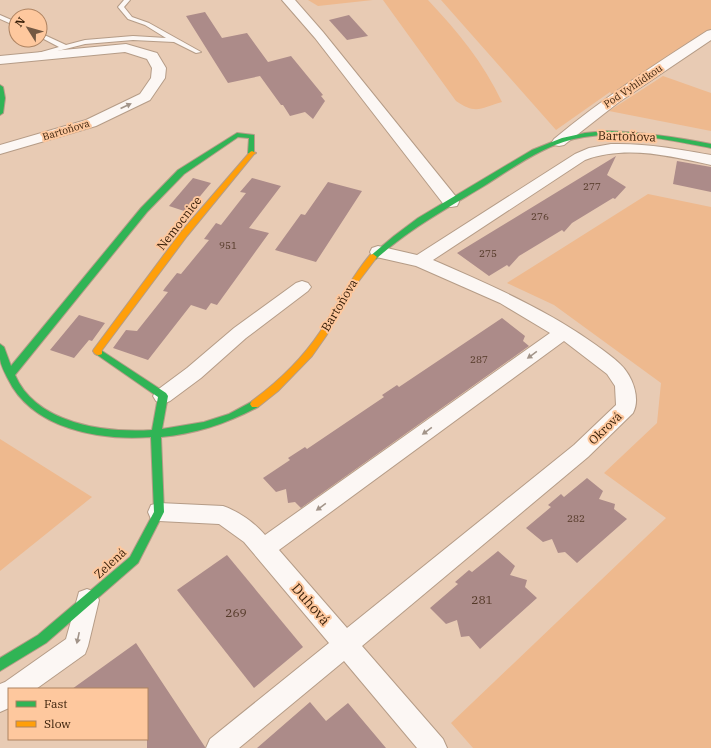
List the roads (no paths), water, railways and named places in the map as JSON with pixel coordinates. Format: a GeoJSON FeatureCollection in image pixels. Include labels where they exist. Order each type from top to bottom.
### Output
{"type":"FeatureCollection","features":[{"type":"Feature","properties":{"kind":"street"},"geometry":{"type":"LineString","coordinates":[[288,0],[319,35],[451,202]]}},
{"type":"Feature","properties":{"kind":"street","name":"Pod Vyhlídkou"},"geometry":{"type":"LineString","coordinates":[[559,142],[586,118],[614,98],[711,34]]}},
{"type":"Feature","properties":{"kind":"street","name":"Bartoňova"},"geometry":{"type":"LineString","coordinates":[[0,60],[26,56],[126,48],[152,56],[159,68],[158,78],[145,97],[91,123],[0,150]]}},
{"type":"Feature","properties":{"kind":"street"},"geometry":{"type":"LineString","coordinates":[[0,87],[2,98],[0,113]]}},
{"type":"Feature","properties":{"kind":"street","name":"Bartoňova"},"geometry":{"type":"LineString","coordinates":[[0,347],[10,374],[23,396],[29,403],[51,417],[76,425],[107,432],[156,434],[186,431],[218,422],[242,412],[278,386],[305,358],[318,341],[356,277],[378,252],[405,231],[526,158],[559,142],[594,134],[620,133],[666,137],[711,146]]}},
{"type":"Feature","properties":{"kind":"street","name":"Nemocnice"},"geometry":{"type":"LineString","coordinates":[[10,374],[144,210],[181,172],[237,135],[252,136],[253,152],[184,234],[97,351],[163,396]]}},
{"type":"Feature","properties":{"kind":"street"},"geometry":{"type":"LineString","coordinates":[[420,261],[580,157],[592,151],[625,149],[665,151],[711,160]]}},
{"type":"Feature","properties":{"kind":"street","name":"Okrová"},"geometry":{"type":"LineString","coordinates":[[219,748],[581,451],[626,408],[625,385],[614,369],[564,332],[506,299],[420,261],[378,252]]}},
{"type":"Feature","properties":{"kind":"street"},"geometry":{"type":"LineString","coordinates":[[163,396],[194,373],[240,334],[302,287]]}},
{"type":"Feature","properties":{"kind":"street"},"geometry":{"type":"LineString","coordinates":[[263,549],[564,332]]}},
{"type":"Feature","properties":{"kind":"street","name":"Zelená"},"geometry":{"type":"LineString","coordinates":[[0,665],[42,639],[134,560],[159,512],[156,434],[163,396]]}},
{"type":"Feature","properties":{"kind":"street","name":"Duhová"},"geometry":{"type":"LineString","coordinates":[[159,512],[223,515],[252,536],[434,748]]}},
{"type":"Feature","properties":{"kind":"street"},"geometry":{"type":"LineString","coordinates":[[16,688],[76,646],[87,600]]}},
{"type":"Feature","properties":{"kind":"lane","name":"Bartoňova"},"geometry":{"type":"LineString","coordinates":[[128,0],[121,7],[130,18],[147,24],[198,52]]}},
{"type":"Feature","properties":{"kind":"lane","name":"Bartoňova"},"geometry":{"type":"LineString","coordinates":[[26,56],[85,42],[133,38],[175,40]]}},
{"type":"Feature","properties":{"kind":"lane"},"geometry":{"type":"LineString","coordinates":[[48,39],[65,47]]}}]}
